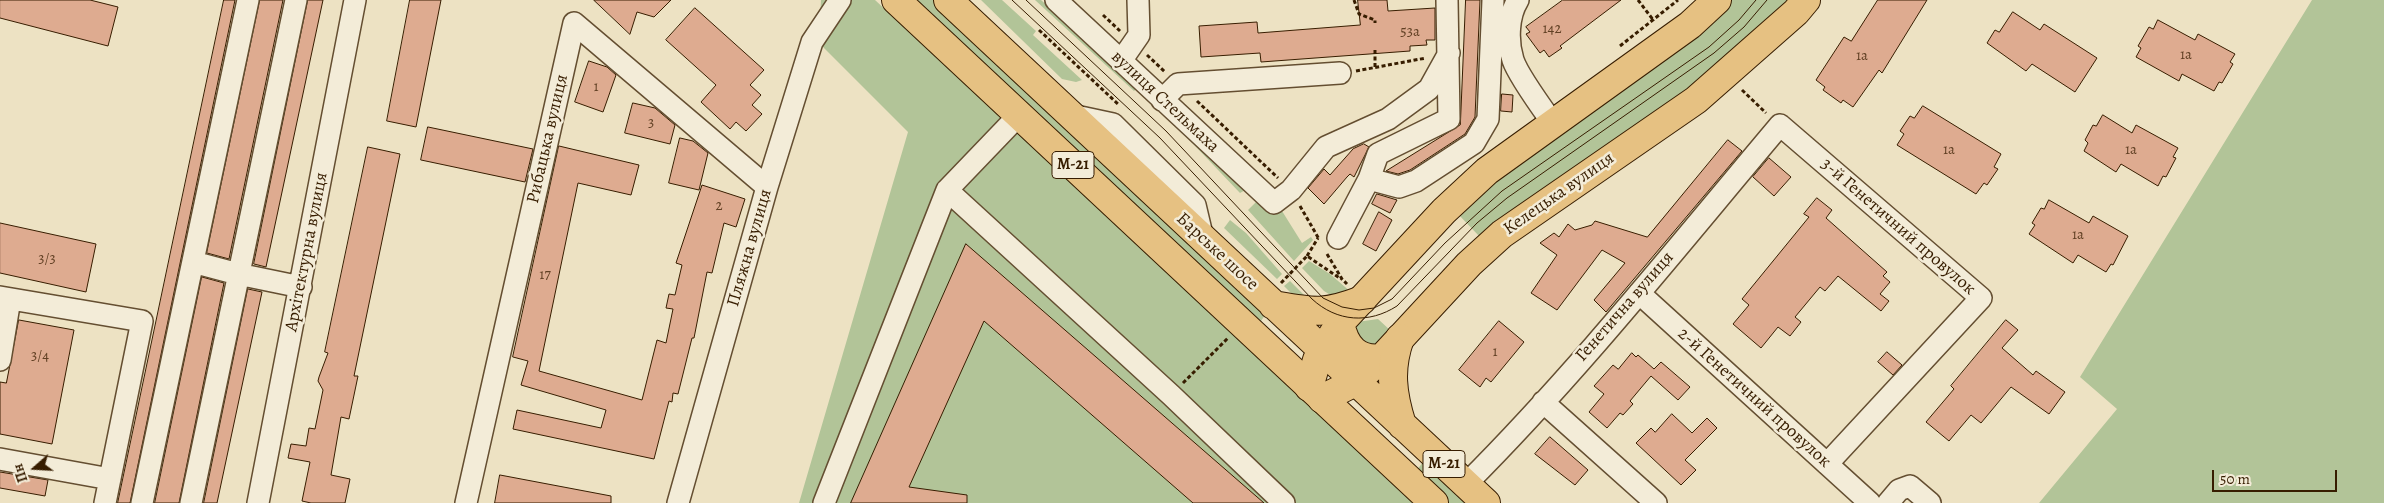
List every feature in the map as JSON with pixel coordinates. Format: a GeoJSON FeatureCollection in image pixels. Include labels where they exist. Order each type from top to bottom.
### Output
{"type":"FeatureCollection","features":[{"type":"Feature","properties":{"kind":"main road","name":"М-21"},"geometry":{"type":"LineString","coordinates":[[896,0],[1434,503]]}},
{"type":"Feature","properties":{"kind":"main road","name":"Барське шосе"},"geometry":{"type":"LineString","coordinates":[[948,0],[1486,503]]}},
{"type":"Feature","properties":{"kind":"main road"},"geometry":{"type":"LineString","coordinates":[[1316,393],[1317,360],[1340,323],[1444,211],[1487,171],[1552,122],[1690,24],[1717,0]]}},
{"type":"Feature","properties":{"kind":"main road","name":"Келецька вулиця"},"geometry":{"type":"LineString","coordinates":[[1316,393],[1355,382],[1382,358],[1468,264],[1502,234],[1696,100],[1796,12],[1806,0]]}},
{"type":"Feature","properties":{"kind":"main road"},"geometry":{"type":"LineString","coordinates":[[1249,330],[1264,330],[1270,326],[1274,320],[1273,305],[1309,311],[1327,311],[1362,300]]}},
{"type":"Feature","properties":{"kind":"main road"},"geometry":{"type":"LineString","coordinates":[[1340,323],[1344,340],[1356,354],[1364,358],[1382,358]]}},
{"type":"Feature","properties":{"kind":"main road"},"geometry":{"type":"LineString","coordinates":[[1398,421],[1393,383],[1393,359],[1400,338]]}},
{"type":"Feature","properties":{"kind":"main road"},"geometry":{"type":"LineString","coordinates":[[1368,442],[1368,427],[1373,421],[1387,416],[1398,421]]}},
{"type":"Feature","properties":{"kind":"street"},"geometry":{"type":"LineString","coordinates":[[142,503],[248,0]]}},
{"type":"Feature","properties":{"kind":"street"},"geometry":{"type":"LineString","coordinates":[[191,503],[296,0]]}},
{"type":"Feature","properties":{"kind":"street","name":"Архітектурна вулиця"},"geometry":{"type":"LineString","coordinates":[[258,503],[355,0]]}},
{"type":"Feature","properties":{"kind":"street","name":"Пляжна вулиця"},"geometry":{"type":"LineString","coordinates":[[678,503],[767,186],[812,42],[840,0]]}},
{"type":"Feature","properties":{"kind":"street","name":"вулиця Стельмаха"},"geometry":{"type":"LineString","coordinates":[[1056,0],[1274,203],[1290,190],[1326,148],[1388,119]]}},
{"type":"Feature","properties":{"kind":"street"},"geometry":{"type":"LineString","coordinates":[[1121,61],[1139,36],[1138,0]]}},
{"type":"Feature","properties":{"kind":"street"},"geometry":{"type":"LineString","coordinates":[[1378,154],[1449,119],[1447,0]]}},
{"type":"Feature","properties":{"kind":"street"},"geometry":{"type":"LineString","coordinates":[[1369,179],[1399,188],[1416,181],[1474,143],[1488,119],[1493,0]]}},
{"type":"Feature","properties":{"kind":"street"},"geometry":{"type":"LineString","coordinates":[[1518,0],[1511,10],[1510,28],[1513,61],[1552,122]]}},
{"type":"Feature","properties":{"kind":"street","name":"Рибацька вулиця"},"geometry":{"type":"LineString","coordinates":[[466,503],[574,23],[767,186]]}},
{"type":"Feature","properties":{"kind":"street"},"geometry":{"type":"LineString","coordinates":[[1328,238],[1369,179],[1388,119],[1428,89],[1449,53]]}},
{"type":"Feature","properties":{"kind":"street"},"geometry":{"type":"LineString","coordinates":[[1162,100],[1178,84],[1340,73]]}},
{"type":"Feature","properties":{"kind":"street"},"geometry":{"type":"LineString","coordinates":[[824,503],[947,190],[1019,115]]}},
{"type":"Feature","properties":{"kind":"street","name":"Генетична вулиця"},"geometry":{"type":"LineString","coordinates":[[1466,484],[1543,402],[1780,125]]}},
{"type":"Feature","properties":{"kind":"street","name":"3-й Генетичний провулок"},"geometry":{"type":"LineString","coordinates":[[1780,125],[1981,298],[1827,464]]}},
{"type":"Feature","properties":{"kind":"street"},"geometry":{"type":"LineString","coordinates":[[947,190],[1170,395],[1284,503]]}},
{"type":"Feature","properties":{"kind":"street"},"geometry":{"type":"LineString","coordinates":[[193,262],[300,287]]}},
{"type":"Feature","properties":{"kind":"street","name":"2-й Генетичний провулок"},"geometry":{"type":"LineString","coordinates":[[1638,293],[1870,503]]}},
{"type":"Feature","properties":{"kind":"street"},"geometry":{"type":"LineString","coordinates":[[0,360],[5,298],[142,321],[105,503]]}},
{"type":"Feature","properties":{"kind":"street"},"geometry":{"type":"LineString","coordinates":[[1543,402],[1656,503]]}},
{"type":"Feature","properties":{"kind":"street"},"geometry":{"type":"LineString","coordinates":[[0,459],[110,480]]}},
{"type":"Feature","properties":{"kind":"street"},"geometry":{"type":"LineString","coordinates":[[1888,503],[1899,490],[1910,486],[1930,503]]}},
{"type":"Feature","properties":{"kind":"path"},"geometry":{"type":"LineString","coordinates":[[1354,0],[1358,14],[1375,20],[1375,23]]}},
{"type":"Feature","properties":{"kind":"path"},"geometry":{"type":"LineString","coordinates":[[1638,0],[1654,21]]}},
{"type":"Feature","properties":{"kind":"path"},"geometry":{"type":"LineString","coordinates":[[1039,30],[1124,111]]}},
{"type":"Feature","properties":{"kind":"path"},"geometry":{"type":"LineString","coordinates":[[1375,50],[1375,69]]}},
{"type":"Feature","properties":{"kind":"path"},"geometry":{"type":"LineString","coordinates":[[1340,73],[1375,69],[1449,53]]}},
{"type":"Feature","properties":{"kind":"path"},"geometry":{"type":"LineString","coordinates":[[1742,90],[1780,125]]}},
{"type":"Feature","properties":{"kind":"path"},"geometry":{"type":"LineString","coordinates":[[1307,256],[1328,238]]}},
{"type":"Feature","properties":{"kind":"green space"},"geometry":{"type":"Polygon","coordinates":[[[821,0],[875,0],[1415,503],[799,503],[908,132],[819,43],[821,0]]]}},
{"type":"Feature","properties":{"kind":"green space"},"geometry":{"type":"Polygon","coordinates":[[[913,0],[934,0],[1263,310],[1265,315],[1261,321],[1253,320],[913,0]]]}},
{"type":"Feature","properties":{"kind":"green space"},"geometry":{"type":"Polygon","coordinates":[[[981,0],[1002,0],[1036,31],[1033,35],[1082,80],[1076,82],[1062,79],[981,0]]]}},
{"type":"Feature","properties":{"kind":"green space"},"geometry":{"type":"Polygon","coordinates":[[[1035,0],[1041,0],[1137,88],[1134,91],[1035,0]]]}},
{"type":"Feature","properties":{"kind":"green space"},"geometry":{"type":"Polygon","coordinates":[[[1731,0],[1791,0],[1688,90],[1516,207],[1479,236],[1458,214],[1493,180],[1724,8],[1731,0]]]}},
{"type":"Feature","properties":{"kind":"green space"},"geometry":{"type":"Polygon","coordinates":[[[2312,0],[2384,0],[2384,503],[2039,503],[2117,409],[2080,377],[2312,0]]]}},
{"type":"Feature","properties":{"kind":"green space"},"geometry":{"type":"Polygon","coordinates":[[[1179,126],[1247,189],[1240,193],[1178,128],[1179,126]]]}},
{"type":"Feature","properties":{"kind":"green space"},"geometry":{"type":"Polygon","coordinates":[[[1258,200],[1269,209],[1282,211],[1302,243],[1311,237],[1313,240],[1294,261],[1248,210],[1258,200]]]}},
{"type":"Feature","properties":{"kind":"green space"},"geometry":{"type":"Polygon","coordinates":[[[1230,220],[1246,233],[1282,274],[1277,279],[1224,228],[1230,220]]]}},
{"type":"Feature","properties":{"kind":"green space"},"geometry":{"type":"Polygon","coordinates":[[[1309,261],[1330,274],[1352,293],[1337,299],[1324,291],[1302,268],[1309,261]]]}},
{"type":"Feature","properties":{"kind":"green space"},"geometry":{"type":"Polygon","coordinates":[[[1290,281],[1313,304],[1293,295],[1284,286],[1290,281]]]}},
{"type":"Feature","properties":{"kind":"green space"},"geometry":{"type":"Polygon","coordinates":[[[1378,319],[1391,331],[1369,350],[1352,329],[1357,322],[1378,319]]]}},
{"type":"Feature","properties":{"kind":"green space"},"geometry":{"type":"Polygon","coordinates":[[[1431,452],[1486,503],[1434,503],[1409,480],[1431,452]]]}},
{"type":"Feature","properties":{"kind":"building"},"geometry":{"type":"Polygon","coordinates":[[[0,0],[90,0],[118,7],[108,46],[0,18],[0,0]]]}},
{"type":"Feature","properties":{"kind":"building"},"geometry":{"type":"Polygon","coordinates":[[[224,0],[235,0],[130,503],[118,503],[224,0]]]}},
{"type":"Feature","properties":{"kind":"building"},"geometry":{"type":"Polygon","coordinates":[[[260,0],[283,0],[229,259],[207,253],[260,0]]]}},
{"type":"Feature","properties":{"kind":"building"},"geometry":{"type":"Polygon","coordinates":[[[308,0],[323,0],[266,267],[254,264],[308,0]]]}},
{"type":"Feature","properties":{"kind":"building"},"geometry":{"type":"Polygon","coordinates":[[[410,0],[441,0],[416,127],[387,121],[410,0]]]}},
{"type":"Feature","properties":{"kind":"building"},"geometry":{"type":"Polygon","coordinates":[[[594,0],[671,0],[654,17],[637,12],[630,34],[594,0]]]}},
{"type":"Feature","properties":{"kind":"building"},"geometry":{"type":"Polygon","coordinates":[[[1358,0],[1387,0],[1388,11],[1435,8],[1435,40],[1426,40],[1427,45],[1410,46],[1410,51],[1261,62],[1260,53],[1201,57],[1199,26],[1257,22],[1258,33],[1360,25],[1358,0]]]}},
{"type":"Feature","properties":{"kind":"building"},"geometry":{"type":"Polygon","coordinates":[[[1466,0],[1480,0],[1475,117],[1465,134],[1410,170],[1398,174],[1386,171],[1460,125],[1466,0]]]}},
{"type":"Feature","properties":{"kind":"building"},"geometry":{"type":"Polygon","coordinates":[[[1563,0],[1621,0],[1560,46],[1562,48],[1549,57],[1544,50],[1540,53],[1526,34],[1530,32],[1526,27],[1563,0]]]}},
{"type":"Feature","properties":{"kind":"building"},"geometry":{"type":"Polygon","coordinates":[[[1878,0],[1927,0],[1882,73],[1879,70],[1853,107],[1843,100],[1841,103],[1823,90],[1825,87],[1816,80],[1844,37],[1851,41],[1878,0]]]}},
{"type":"Feature","properties":{"kind":"building"},"geometry":{"type":"Polygon","coordinates":[[[695,8],[764,70],[750,85],[761,95],[752,105],[762,114],[746,131],[736,122],[730,129],[701,102],[716,85],[666,40],[695,8]]]}},
{"type":"Feature","properties":{"kind":"building"},"geometry":{"type":"Polygon","coordinates":[[[2013,12],[2040,30],[2044,24],[2097,58],[2075,92],[2032,64],[2026,71],[1987,43],[1995,30],[1999,32],[2013,12]]]}},
{"type":"Feature","properties":{"kind":"building"},"geometry":{"type":"Polygon","coordinates":[[[2158,20],[2195,40],[2198,34],[2235,54],[2230,62],[2233,64],[2222,83],[2219,82],[2214,91],[2182,74],[2179,81],[2136,57],[2141,48],[2138,46],[2149,27],[2153,29],[2158,20]]]}},
{"type":"Feature","properties":{"kind":"building"},"geometry":{"type":"Polygon","coordinates":[[[589,61],[607,67],[616,75],[603,112],[575,102],[589,61]]]}},
{"type":"Feature","properties":{"kind":"building"},"geometry":{"type":"Polygon","coordinates":[[[1502,94],[1513,95],[1512,112],[1501,111],[1502,94]]]}},
{"type":"Feature","properties":{"kind":"building"},"geometry":{"type":"Polygon","coordinates":[[[633,103],[655,108],[675,125],[670,144],[625,133],[633,103]]]}},
{"type":"Feature","properties":{"kind":"building"},"geometry":{"type":"Polygon","coordinates":[[[1923,106],[2001,154],[1994,167],[1998,169],[1987,185],[1984,183],[1976,194],[1897,145],[1904,134],[1900,131],[1910,116],[1914,118],[1923,106]]]}},
{"type":"Feature","properties":{"kind":"building"},"geometry":{"type":"Polygon","coordinates":[[[2103,115],[2132,133],[2136,125],[2178,148],[2173,157],[2176,158],[2166,177],[2163,176],[2158,186],[2121,164],[2116,172],[2084,151],[2088,143],[2085,140],[2093,125],[2096,126],[2103,115]]]}},
{"type":"Feature","properties":{"kind":"building"},"geometry":{"type":"Polygon","coordinates":[[[428,127],[533,149],[525,182],[421,160],[428,127]]]}},
{"type":"Feature","properties":{"kind":"building"},"geometry":{"type":"Polygon","coordinates":[[[680,138],[693,141],[708,153],[699,190],[669,183],[680,138]]]}},
{"type":"Feature","properties":{"kind":"building"},"geometry":{"type":"Polygon","coordinates":[[[1728,140],[1742,151],[1606,312],[1594,300],[1625,263],[1602,250],[1557,310],[1531,293],[1557,255],[1540,243],[1554,233],[1559,237],[1568,224],[1575,230],[1592,225],[1595,221],[1647,237],[1728,140]]]}},
{"type":"Feature","properties":{"kind":"building"},"geometry":{"type":"Polygon","coordinates":[[[1364,144],[1369,147],[1354,177],[1350,174],[1324,204],[1308,188],[1324,169],[1330,175],[1353,149],[1364,144]]]}},
{"type":"Feature","properties":{"kind":"building"},"geometry":{"type":"Polygon","coordinates":[[[559,146],[639,165],[631,195],[578,183],[539,371],[642,400],[657,340],[666,343],[673,309],[666,308],[669,294],[675,295],[682,265],[676,263],[702,185],[745,199],[736,227],[724,223],[712,273],[707,272],[694,338],[692,338],[678,394],[673,393],[672,402],[669,401],[654,459],[513,429],[517,410],[601,428],[606,410],[521,385],[528,361],[513,357],[559,146]]]}},
{"type":"Feature","properties":{"kind":"building"},"geometry":{"type":"Polygon","coordinates":[[[368,147],[400,154],[354,376],[358,376],[349,419],[341,417],[331,475],[350,479],[345,503],[311,503],[302,501],[310,462],[288,458],[291,444],[306,446],[309,428],[315,429],[323,390],[318,381],[328,353],[325,352],[368,147]]]}},
{"type":"Feature","properties":{"kind":"building"},"geometry":{"type":"Polygon","coordinates":[[[1769,158],[1791,177],[1774,196],[1753,177],[1769,158]]]}},
{"type":"Feature","properties":{"kind":"building"},"geometry":{"type":"Polygon","coordinates":[[[1377,194],[1397,200],[1390,213],[1372,204],[1377,194]]]}},
{"type":"Feature","properties":{"kind":"building"},"geometry":{"type":"Polygon","coordinates":[[[1817,198],[1832,210],[1826,218],[1887,272],[1883,276],[1890,282],[1880,294],[1889,301],[1881,311],[1838,276],[1825,291],[1820,287],[1795,317],[1801,322],[1790,336],[1778,327],[1761,348],[1733,324],[1749,305],[1742,299],[1809,217],[1804,214],[1817,198]]]}},
{"type":"Feature","properties":{"kind":"building"},"geometry":{"type":"Polygon","coordinates":[[[2049,200],[2089,223],[2093,216],[2128,236],[2113,265],[2111,264],[2106,272],[2078,255],[2073,263],[2029,234],[2035,225],[2032,223],[2041,208],[2044,209],[2049,200]]]}},
{"type":"Feature","properties":{"kind":"building"},"geometry":{"type":"Polygon","coordinates":[[[1379,212],[1392,220],[1376,251],[1363,244],[1379,212]]]}},
{"type":"Feature","properties":{"kind":"building"},"geometry":{"type":"Polygon","coordinates":[[[0,223],[96,244],[86,292],[0,273],[0,223]]]}},
{"type":"Feature","properties":{"kind":"building"},"geometry":{"type":"Polygon","coordinates":[[[966,244],[1264,503],[1193,503],[984,321],[909,487],[967,495],[967,503],[851,503],[966,244]]]}},
{"type":"Feature","properties":{"kind":"building"},"geometry":{"type":"Polygon","coordinates":[[[202,277],[224,283],[179,503],[155,503],[202,277]]]}},
{"type":"Feature","properties":{"kind":"building"},"geometry":{"type":"Polygon","coordinates":[[[248,289],[262,292],[217,503],[204,503],[248,289]]]}},
{"type":"Feature","properties":{"kind":"building"},"geometry":{"type":"Polygon","coordinates":[[[19,320],[74,330],[52,444],[0,434],[0,382],[6,383],[19,320]]]}},
{"type":"Feature","properties":{"kind":"building"},"geometry":{"type":"Polygon","coordinates":[[[2006,320],[2018,330],[2002,348],[2033,375],[2036,371],[2065,392],[2049,414],[2011,387],[1981,423],[1971,415],[1949,441],[1926,422],[1954,389],[1951,386],[2006,320]]]}},
{"type":"Feature","properties":{"kind":"building"},"geometry":{"type":"Polygon","coordinates":[[[1499,321],[1524,342],[1491,382],[1486,378],[1480,387],[1459,370],[1499,321]]]}},
{"type":"Feature","properties":{"kind":"building"},"geometry":{"type":"Polygon","coordinates":[[[1887,352],[1902,365],[1893,375],[1878,362],[1887,352]]]}},
{"type":"Feature","properties":{"kind":"building"},"geometry":{"type":"Polygon","coordinates":[[[1632,353],[1636,357],[1638,355],[1654,369],[1661,362],[1690,387],[1678,400],[1651,376],[1630,401],[1633,404],[1623,415],[1620,413],[1607,428],[1589,412],[1604,394],[1594,386],[1613,365],[1618,369],[1632,353]]]}},
{"type":"Feature","properties":{"kind":"building"},"geometry":{"type":"Polygon","coordinates":[[[1672,414],[1692,433],[1707,418],[1717,428],[1685,460],[1696,470],[1681,485],[1636,443],[1651,428],[1655,432],[1672,414]]]}},
{"type":"Feature","properties":{"kind":"building"},"geometry":{"type":"Polygon","coordinates":[[[1550,437],[1588,470],[1575,485],[1535,454],[1550,437]]]}},
{"type":"Feature","properties":{"kind":"building"},"geometry":{"type":"Polygon","coordinates":[[[0,472],[48,480],[45,496],[0,488],[0,472]]]}},
{"type":"Feature","properties":{"kind":"building"},"geometry":{"type":"Polygon","coordinates":[[[500,475],[611,496],[611,503],[495,503],[500,475]]]}},
{"type":"Feature","properties":{"kind":"tram line"},"geometry":{"type":"LineString","coordinates":[[1012,0],[1160,138],[1312,299],[1332,312],[1353,318],[1375,316],[1397,306],[1477,223],[1507,198],[1714,53],[1744,27],[1767,0]]}},
{"type":"Feature","properties":{"kind":"tram line"},"geometry":{"type":"LineString","coordinates":[[1026,0],[1166,131],[1323,298],[1342,307],[1359,310],[1374,308],[1392,299],[1445,243],[1502,191],[1709,47],[1739,20],[1756,0]]}}]}
